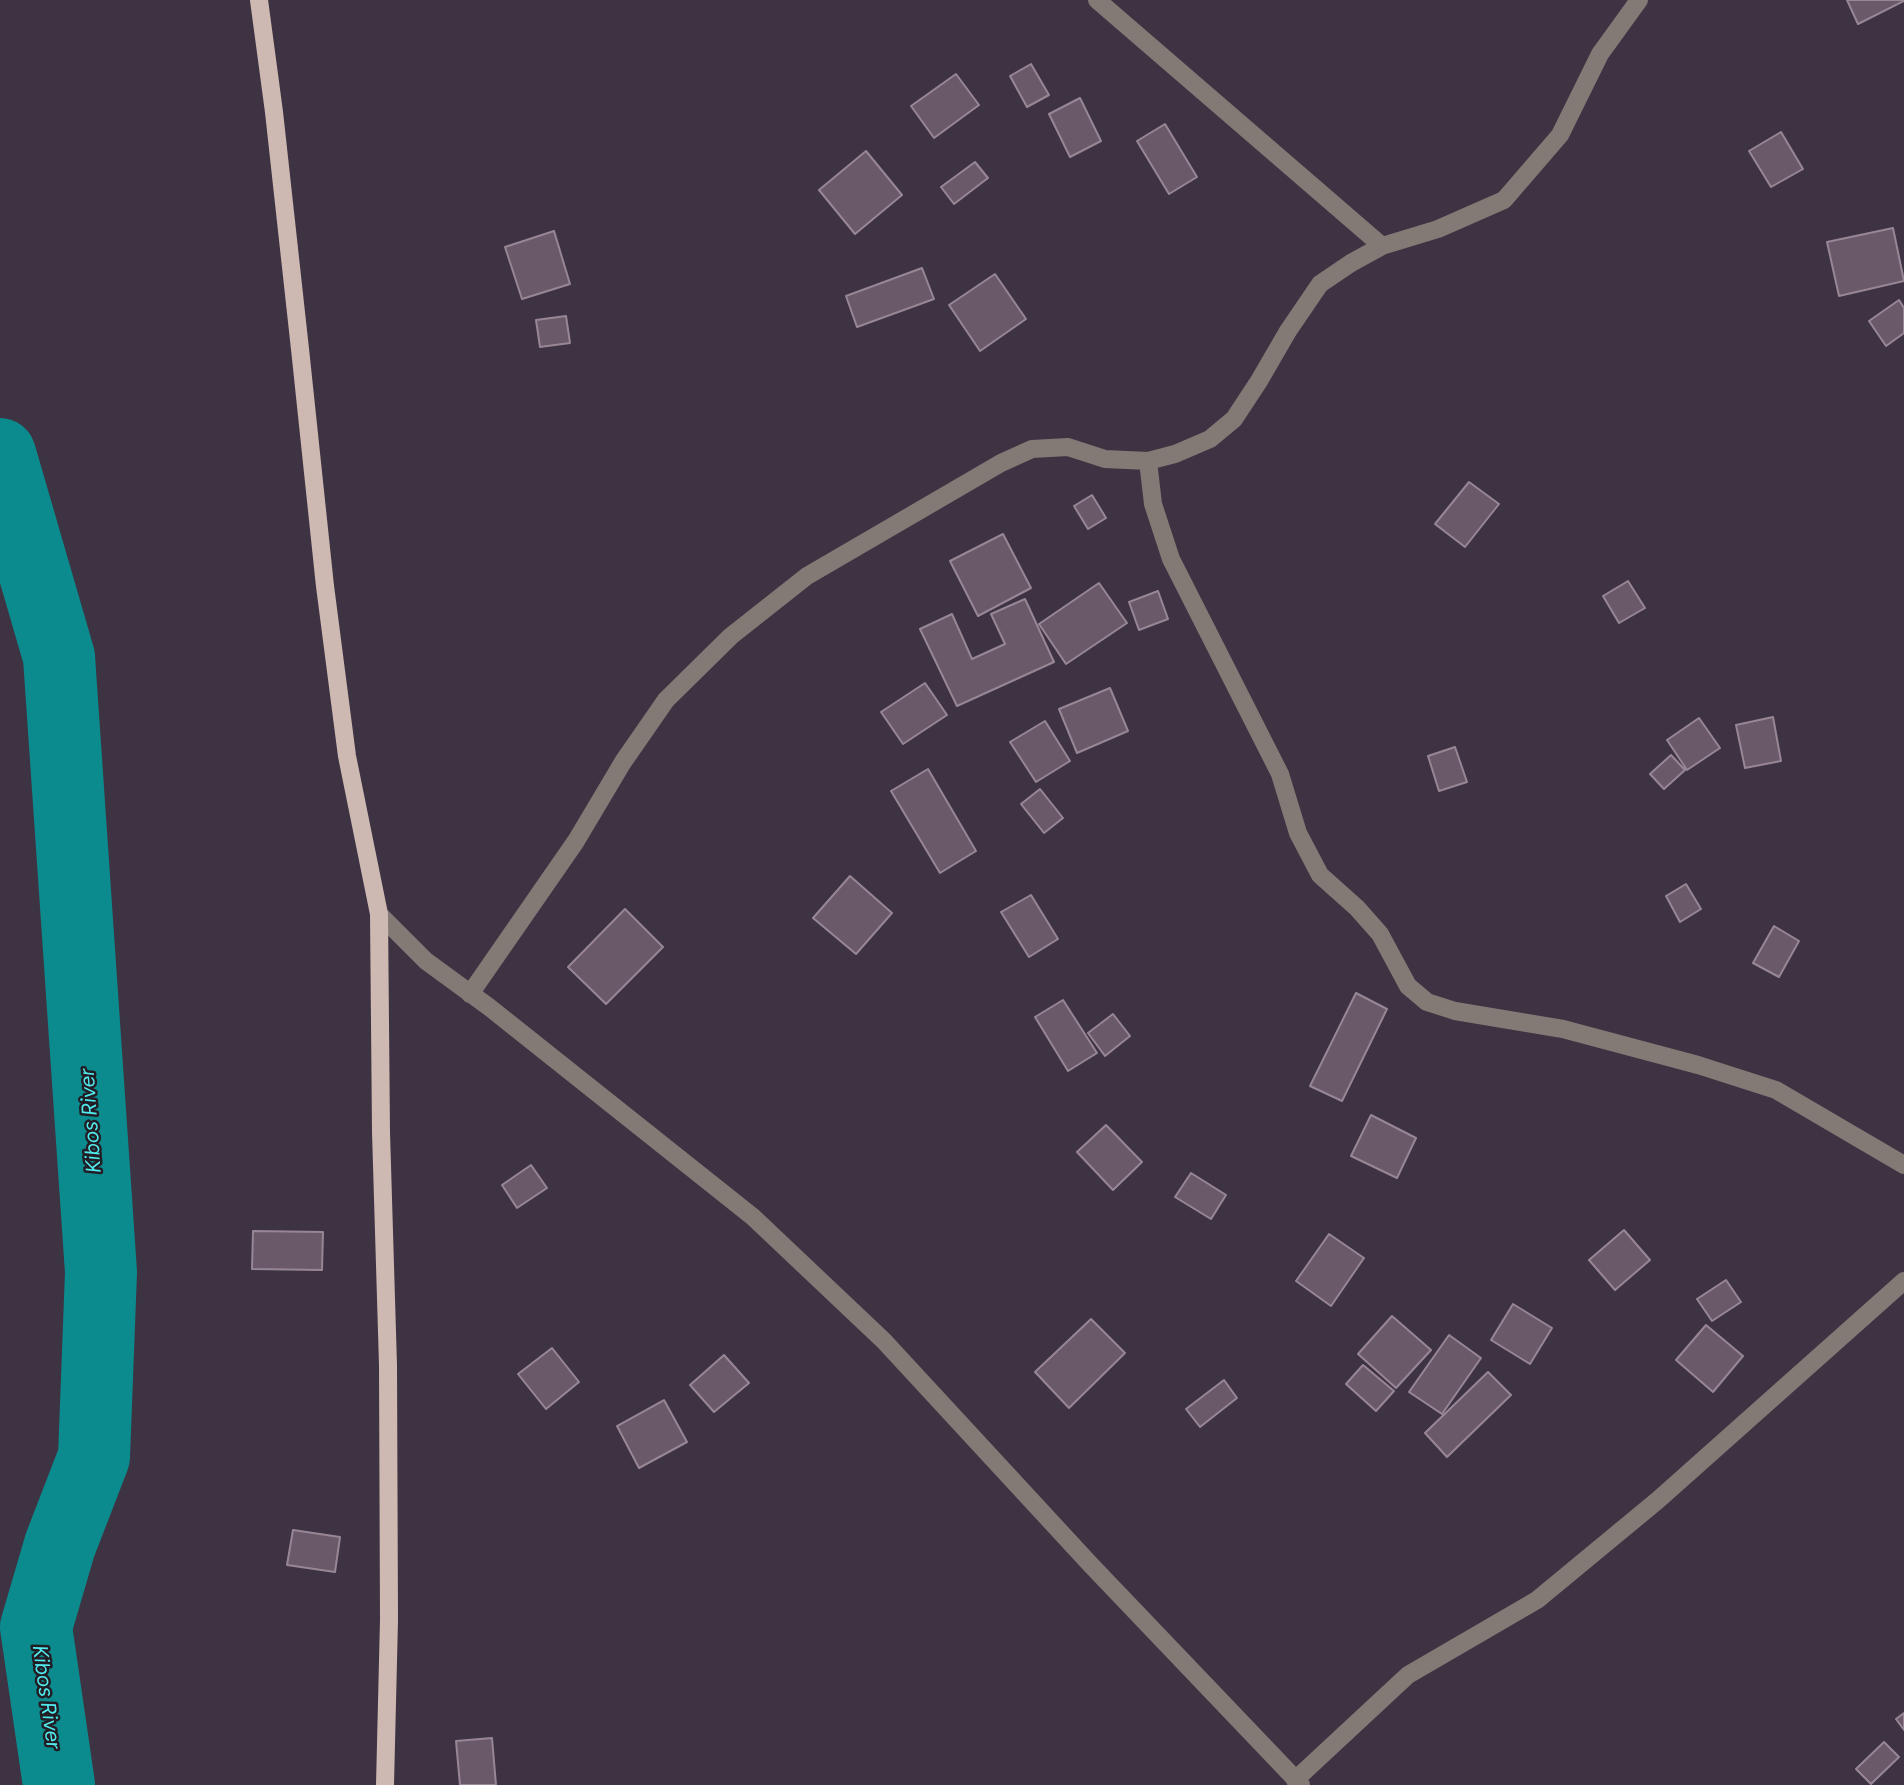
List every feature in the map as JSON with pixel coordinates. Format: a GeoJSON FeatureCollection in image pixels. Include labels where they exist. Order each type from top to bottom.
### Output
{"type":"FeatureCollection","features":[{"type":"Feature","properties":{"kind":"main road"},"geometry":{"type":"LineString","coordinates":[[259,0],[274,112],[338,691],[347,756],[379,914],[381,1132],[388,1365],[389,1620],[385,1785]]}},
{"type":"Feature","properties":{"kind":"street"},"geometry":{"type":"LineString","coordinates":[[1097,0],[1382,246]]}},
{"type":"Feature","properties":{"kind":"street"},"geometry":{"type":"LineString","coordinates":[[470,994],[576,841],[623,762],[666,700],[731,636],[807,576],[1001,463],[1022,454],[1032,450],[1068,447],[1105,460],[1148,461],[1175,454],[1210,439],[1234,419],[1288,331],[1321,284],[1351,262],[1382,246],[1438,229],[1504,201],[1560,135],[1600,54],[1639,0]]}},
{"type":"Feature","properties":{"kind":"street"},"geometry":{"type":"LineString","coordinates":[[1148,461],[1153,504],[1171,559],[1280,774],[1298,833],[1320,875],[1357,908],[1380,934],[1408,986],[1427,1002],[1455,1011],[1563,1029],[1698,1065],[1776,1090],[1904,1164]]}},
{"type":"Feature","properties":{"kind":"street"},"geometry":{"type":"LineString","coordinates":[[379,914],[426,961],[753,1217],[884,1341],[1090,1564],[1298,1782],[1408,1675],[1537,1600],[1658,1500],[1904,1282]]}},
{"type":"Feature","properties":{"kind":"building"},"geometry":{"type":"Polygon","coordinates":[[[1847,0],[1904,0],[1904,1],[1858,24],[1847,0]]]}},
{"type":"Feature","properties":{"kind":"building"},"geometry":{"type":"Polygon","coordinates":[[[1031,64],[1049,95],[1027,107],[1010,76],[1031,64]]]}},
{"type":"Feature","properties":{"kind":"building"},"geometry":{"type":"Polygon","coordinates":[[[956,74],[979,105],[934,138],[911,106],[956,74]]]}},
{"type":"Feature","properties":{"kind":"building"},"geometry":{"type":"Polygon","coordinates":[[[1080,98],[1101,141],[1070,157],[1049,114],[1080,98]]]}},
{"type":"Feature","properties":{"kind":"building"},"geometry":{"type":"Polygon","coordinates":[[[1165,124],[1197,177],[1169,194],[1137,141],[1165,124]]]}},
{"type":"Feature","properties":{"kind":"building"},"geometry":{"type":"Polygon","coordinates":[[[1781,132],[1803,169],[1771,187],[1749,151],[1781,132]]]}},
{"type":"Feature","properties":{"kind":"building"},"geometry":{"type":"Polygon","coordinates":[[[866,151],[902,195],[855,234],[819,190],[866,151]]]}},
{"type":"Feature","properties":{"kind":"building"},"geometry":{"type":"Polygon","coordinates":[[[975,162],[988,178],[954,204],[941,187],[975,162]]]}},
{"type":"Feature","properties":{"kind":"building"},"geometry":{"type":"Polygon","coordinates":[[[1893,228],[1904,281],[1839,296],[1827,242],[1893,228]]]}},
{"type":"Feature","properties":{"kind":"building"},"geometry":{"type":"Polygon","coordinates":[[[554,231],[570,284],[522,299],[505,247],[554,231]]]}},
{"type":"Feature","properties":{"kind":"building"},"geometry":{"type":"Polygon","coordinates":[[[922,268],[934,299],[857,327],[846,296],[922,268]]]}},
{"type":"Feature","properties":{"kind":"building"},"geometry":{"type":"Polygon","coordinates":[[[995,274],[1026,319],[980,351],[949,305],[995,274]]]}},
{"type":"Feature","properties":{"kind":"building"},"geometry":{"type":"Polygon","coordinates":[[[1899,300],[1904,308],[1904,333],[1886,346],[1869,321],[1899,300]]]}},
{"type":"Feature","properties":{"kind":"building"},"geometry":{"type":"Polygon","coordinates":[[[566,316],[570,343],[540,347],[536,320],[566,316]]]}},
{"type":"Feature","properties":{"kind":"building"},"geometry":{"type":"Polygon","coordinates":[[[1469,482],[1499,504],[1465,547],[1435,524],[1469,482]]]}},
{"type":"Feature","properties":{"kind":"building"},"geometry":{"type":"Polygon","coordinates":[[[1092,495],[1106,518],[1088,529],[1074,506],[1092,495]]]}},
{"type":"Feature","properties":{"kind":"building"},"geometry":{"type":"Polygon","coordinates":[[[1003,534],[1031,588],[978,616],[950,561],[1003,534]]]}},
{"type":"Feature","properties":{"kind":"building"},"geometry":{"type":"Polygon","coordinates":[[[1628,581],[1645,608],[1619,623],[1603,596],[1628,581]]]}},
{"type":"Feature","properties":{"kind":"building"},"geometry":{"type":"Polygon","coordinates":[[[1099,583],[1127,623],[1066,664],[1039,624],[1099,583]]]}},
{"type":"Feature","properties":{"kind":"building"},"geometry":{"type":"Polygon","coordinates":[[[1158,591],[1168,619],[1139,630],[1129,602],[1158,591]]]}},
{"type":"Feature","properties":{"kind":"building"},"geometry":{"type":"Polygon","coordinates":[[[1025,599],[1054,662],[957,706],[920,629],[952,614],[972,659],[1005,644],[991,614],[1025,599]]]}},
{"type":"Feature","properties":{"kind":"building"},"geometry":{"type":"Polygon","coordinates":[[[925,683],[947,715],[903,744],[881,712],[925,683]]]}},
{"type":"Feature","properties":{"kind":"building"},"geometry":{"type":"Polygon","coordinates":[[[1110,688],[1128,731],[1077,753],[1059,709],[1110,688]]]}},
{"type":"Feature","properties":{"kind":"building"},"geometry":{"type":"Polygon","coordinates":[[[1773,717],[1781,761],[1745,768],[1736,725],[1773,717]]]}},
{"type":"Feature","properties":{"kind":"building"},"geometry":{"type":"Polygon","coordinates":[[[1699,718],[1720,748],[1687,770],[1667,740],[1699,718]]]}},
{"type":"Feature","properties":{"kind":"building"},"geometry":{"type":"Polygon","coordinates":[[[1045,721],[1070,761],[1036,782],[1010,742],[1045,721]]]}},
{"type":"Feature","properties":{"kind":"building"},"geometry":{"type":"Polygon","coordinates":[[[1455,747],[1467,782],[1439,791],[1428,756],[1455,747]]]}},
{"type":"Feature","properties":{"kind":"building"},"geometry":{"type":"Polygon","coordinates":[[[1671,755],[1685,770],[1664,789],[1650,774],[1671,755]]]}},
{"type":"Feature","properties":{"kind":"building"},"geometry":{"type":"Polygon","coordinates":[[[928,769],[976,851],[940,873],[891,791],[928,769]]]}},
{"type":"Feature","properties":{"kind":"building"},"geometry":{"type":"Polygon","coordinates":[[[1040,789],[1063,818],[1044,833],[1021,804],[1040,789]]]}},
{"type":"Feature","properties":{"kind":"building"},"geometry":{"type":"Polygon","coordinates":[[[850,876],[892,913],[856,954],[813,918],[850,876]]]}},
{"type":"Feature","properties":{"kind":"building"},"geometry":{"type":"Polygon","coordinates":[[[1686,884],[1701,909],[1680,922],[1666,896],[1686,884]]]}},
{"type":"Feature","properties":{"kind":"building"},"geometry":{"type":"Polygon","coordinates":[[[1031,895],[1058,939],[1029,957],[1001,912],[1031,895]]]}},
{"type":"Feature","properties":{"kind":"building"},"geometry":{"type":"Polygon","coordinates":[[[625,909],[663,947],[606,1004],[568,967],[625,909]]]}},
{"type":"Feature","properties":{"kind":"building"},"geometry":{"type":"Polygon","coordinates":[[[1774,926],[1799,941],[1779,977],[1753,963],[1774,926]]]}},
{"type":"Feature","properties":{"kind":"building"},"geometry":{"type":"Polygon","coordinates":[[[1356,993],[1387,1009],[1342,1101],[1310,1086],[1356,993]]]}},
{"type":"Feature","properties":{"kind":"building"},"geometry":{"type":"Polygon","coordinates":[[[1063,1000],[1097,1053],[1068,1071],[1035,1017],[1063,1000]]]}},
{"type":"Feature","properties":{"kind":"building"},"geometry":{"type":"Polygon","coordinates":[[[1113,1014],[1130,1036],[1105,1056],[1088,1033],[1113,1014]]]}},
{"type":"Feature","properties":{"kind":"building"},"geometry":{"type":"Polygon","coordinates":[[[1371,1115],[1416,1138],[1397,1178],[1351,1156],[1371,1115]]]}},
{"type":"Feature","properties":{"kind":"building"},"geometry":{"type":"Polygon","coordinates":[[[1106,1125],[1142,1162],[1113,1190],[1077,1152],[1106,1125]]]}},
{"type":"Feature","properties":{"kind":"building"},"geometry":{"type":"Polygon","coordinates":[[[531,1165],[547,1188],[517,1208],[502,1185],[531,1165]]]}},
{"type":"Feature","properties":{"kind":"building"},"geometry":{"type":"Polygon","coordinates":[[[1191,1173],[1226,1195],[1211,1219],[1175,1197],[1191,1173]]]}},
{"type":"Feature","properties":{"kind":"building"},"geometry":{"type":"Polygon","coordinates":[[[1624,1230],[1650,1260],[1615,1290],[1589,1260],[1624,1230]]]}},
{"type":"Feature","properties":{"kind":"building"},"geometry":{"type":"Polygon","coordinates":[[[253,1231],[323,1232],[322,1270],[252,1269],[253,1231]]]}},
{"type":"Feature","properties":{"kind":"building"},"geometry":{"type":"Polygon","coordinates":[[[1329,1234],[1364,1258],[1331,1306],[1296,1281],[1329,1234]]]}},
{"type":"Feature","properties":{"kind":"building"},"geometry":{"type":"Polygon","coordinates":[[[1726,1280],[1741,1302],[1712,1321],[1697,1299],[1726,1280]]]}},
{"type":"Feature","properties":{"kind":"building"},"geometry":{"type":"Polygon","coordinates":[[[1513,1304],[1552,1328],[1530,1364],[1491,1340],[1513,1304]]]}},
{"type":"Feature","properties":{"kind":"building"},"geometry":{"type":"Polygon","coordinates":[[[1392,1316],[1431,1350],[1396,1388],[1358,1354],[1392,1316]]]}},
{"type":"Feature","properties":{"kind":"building"},"geometry":{"type":"Polygon","coordinates":[[[1091,1319],[1125,1353],[1069,1408],[1035,1372],[1091,1319]]]}},
{"type":"Feature","properties":{"kind":"building"},"geometry":{"type":"Polygon","coordinates":[[[1706,1325],[1743,1356],[1713,1392],[1676,1360],[1706,1325]]]}},
{"type":"Feature","properties":{"kind":"building"},"geometry":{"type":"Polygon","coordinates":[[[1449,1335],[1481,1358],[1442,1414],[1409,1392],[1449,1335]]]}},
{"type":"Feature","properties":{"kind":"building"},"geometry":{"type":"Polygon","coordinates":[[[552,1348],[579,1382],[546,1409],[518,1374],[552,1348]]]}},
{"type":"Feature","properties":{"kind":"building"},"geometry":{"type":"Polygon","coordinates":[[[724,1355],[749,1383],[714,1412],[690,1385],[724,1355]]]}},
{"type":"Feature","properties":{"kind":"building"},"geometry":{"type":"Polygon","coordinates":[[[1363,1365],[1394,1391],[1376,1411],[1346,1384],[1363,1365]]]}},
{"type":"Feature","properties":{"kind":"building"},"geometry":{"type":"Polygon","coordinates":[[[1488,1372],[1511,1395],[1447,1457],[1425,1433],[1488,1372]]]}},
{"type":"Feature","properties":{"kind":"building"},"geometry":{"type":"Polygon","coordinates":[[[1224,1380],[1237,1398],[1200,1427],[1186,1409],[1224,1380]]]}},
{"type":"Feature","properties":{"kind":"building"},"geometry":{"type":"Polygon","coordinates":[[[664,1400],[687,1442],[639,1468],[617,1426],[664,1400]]]}},
{"type":"Feature","properties":{"kind":"building"},"geometry":{"type":"Polygon","coordinates":[[[293,1530],[340,1537],[335,1572],[287,1565],[293,1530]]]}},
{"type":"Feature","properties":{"kind":"building"},"geometry":{"type":"Polygon","coordinates":[[[1904,1713],[1904,1730],[1896,1719],[1904,1713]]]}},
{"type":"Feature","properties":{"kind":"building"},"geometry":{"type":"Polygon","coordinates":[[[492,1738],[496,1785],[460,1785],[456,1741],[492,1738]]]}},
{"type":"Feature","properties":{"kind":"building"},"geometry":{"type":"Polygon","coordinates":[[[1884,1742],[1899,1757],[1871,1784],[1856,1769],[1884,1742]]]}},
{"type":"Feature","properties":{"kind":"waterway","name":"Kibos River"},"geometry":{"type":"LineString","coordinates":[[0,454],[59,657],[101,1272],[94,1457],[60,1545],[36,1627],[59,1785]]}}]}
